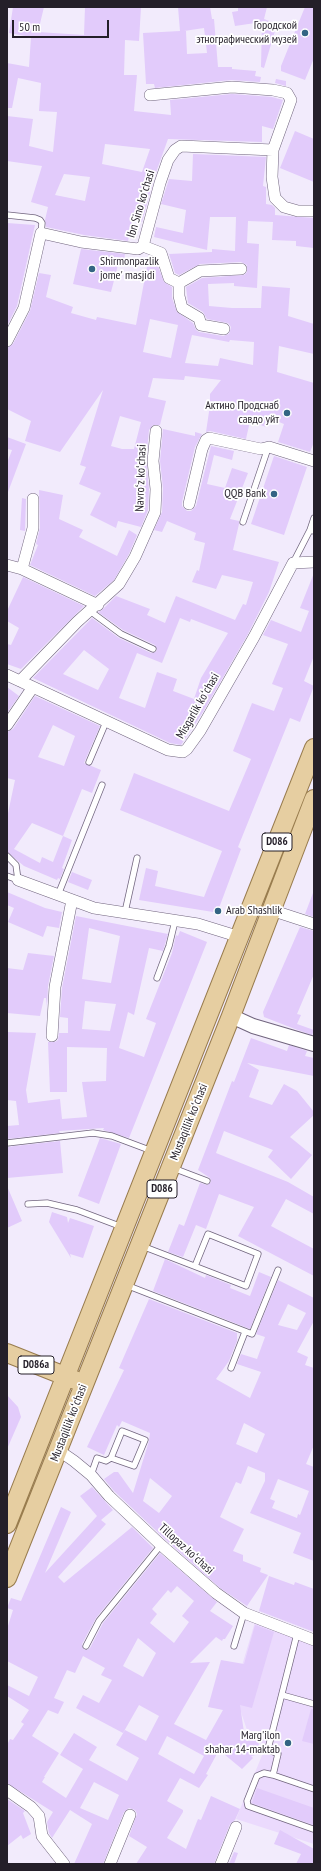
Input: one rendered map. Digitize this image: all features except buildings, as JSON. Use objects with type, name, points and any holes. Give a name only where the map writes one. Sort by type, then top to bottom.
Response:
[{"type":"main road","name":"Mustaqillik koʻchasi","points":[[7,1524],[314,748]]},
{"type":"main road","name":"Mustaqillik koʻchasi","points":[[9,1569],[232,1016],[314,799]]},
{"type":"main road","name":"D086a","points":[[7,1353],[84,1384]]},
{"type":"street","points":[[150,95],[232,87],[273,90],[287,94],[291,100],[274,150],[272,177],[275,198],[284,207],[298,211],[314,212]]},
{"type":"street","name":"Ibn Sino koʻchasi","points":[[42,233],[81,242],[125,249],[138,249],[143,246],[160,183],[168,160],[175,150],[181,146],[274,150]]},
{"type":"street","points":[[7,341],[24,308],[42,233]]},
{"type":"street","points":[[143,246],[161,253],[169,278],[179,283]]},
{"type":"street","points":[[179,283],[200,271],[241,269]]},
{"type":"street","points":[[179,283],[179,296],[182,308],[198,318],[201,325],[224,329]]},
{"type":"street","name":"Navroʻz koʻchasi","points":[[20,681],[119,584],[136,557],[155,512],[156,489],[153,461],[156,431]]},
{"type":"street","points":[[189,504],[206,440],[209,438],[260,449],[268,447],[314,461]]},
{"type":"street","points":[[22,569],[34,528],[33,500]]},
{"type":"street","points":[[293,563],[314,562]]},
{"type":"street","name":"Misgarlik koʻchasi","points":[[7,675],[168,750],[178,752],[187,749],[254,637],[293,563]]},
{"type":"street","points":[[7,565],[22,569],[94,608]]},
{"type":"street","points":[[7,725],[33,687]]},
{"type":"street","points":[[18,880],[94,908],[198,924],[240,937]]},
{"type":"street","points":[[52,1036],[55,987],[72,900]]},
{"type":"street","points":[[271,910],[314,924]]},
{"type":"street","points":[[232,1016],[253,1026],[314,1043]]},
{"type":"street","name":"Tillopaz koʻchasi","points":[[58,1450],[91,1475],[109,1496],[161,1545],[216,1593],[244,1613],[314,1640]]},
{"type":"street","points":[[7,1790],[31,1807],[39,1816],[42,1836],[64,1864]]},
{"type":"street","points":[[110,1864],[130,1815]]},
{"type":"street","points":[[221,1864],[236,1826]]},
{"type":"lane","points":[[7,215],[35,218],[40,220],[42,223],[42,233]]},
{"type":"lane","points":[[243,522],[268,447]]},
{"type":"lane","points":[[293,563],[312,531],[314,518]]},
{"type":"lane","points":[[94,608],[122,634],[153,649]]},
{"type":"lane","points":[[89,762],[106,722]]},
{"type":"lane","points":[[58,896],[102,785]]},
{"type":"lane","points":[[7,856],[16,865],[18,880],[7,876]]},
{"type":"lane","points":[[125,912],[137,858]]},
{"type":"lane","points":[[157,978],[169,946],[175,921]]},
{"type":"lane","points":[[7,1144],[93,1133],[112,1136],[154,1152]]},
{"type":"lane","points":[[171,1167],[207,1181]]},
{"type":"lane","points":[[28,1204],[47,1203],[77,1210],[124,1228]]},
{"type":"lane","points":[[140,1245],[246,1286],[258,1254],[208,1234],[195,1266]]},
{"type":"lane","points":[[124,1284],[250,1334],[253,1332],[278,1270]]},
{"type":"lane","points":[[231,1368],[245,1332]]},
{"type":"lane","points":[[91,1475],[97,1458],[106,1461],[111,1458],[122,1431],[144,1440],[134,1466],[111,1458]]},
{"type":"lane","points":[[86,1646],[99,1621],[161,1545]]},
{"type":"lane","points":[[234,1646],[244,1613]]},
{"type":"lane","points":[[273,1775],[278,1754],[269,1751],[268,1748],[297,1634]]},
{"type":"lane","points":[[282,1695],[314,1704]]},
{"type":"lane","points":[[312,1829],[248,1806],[247,1801],[257,1776],[264,1773],[314,1789]]},
{"type":"shaded area","name":"Marg'ilon shahar 14-maktab","points":[[255,1622],[314,1641],[314,1844],[236,1819],[263,1753],[260,1732],[247,1730],[241,1712],[229,1709]]},
{"type":"place","name":"Городской этнографический музей","points":[[305,33]]},
{"type":"place","name":"Shirmonpazlik jome' masjidi","points":[[92,269]]},
{"type":"place","name":"Актино Продснаб савдо уйт","points":[[287,413]]},
{"type":"place","name":"QQB Bank","points":[[274,494]]},
{"type":"place","name":"Arab Shashlik","points":[[218,911]]},
{"type":"place","name":"Marg'ilon shahar 14-maktab","points":[[288,1743]]}]
